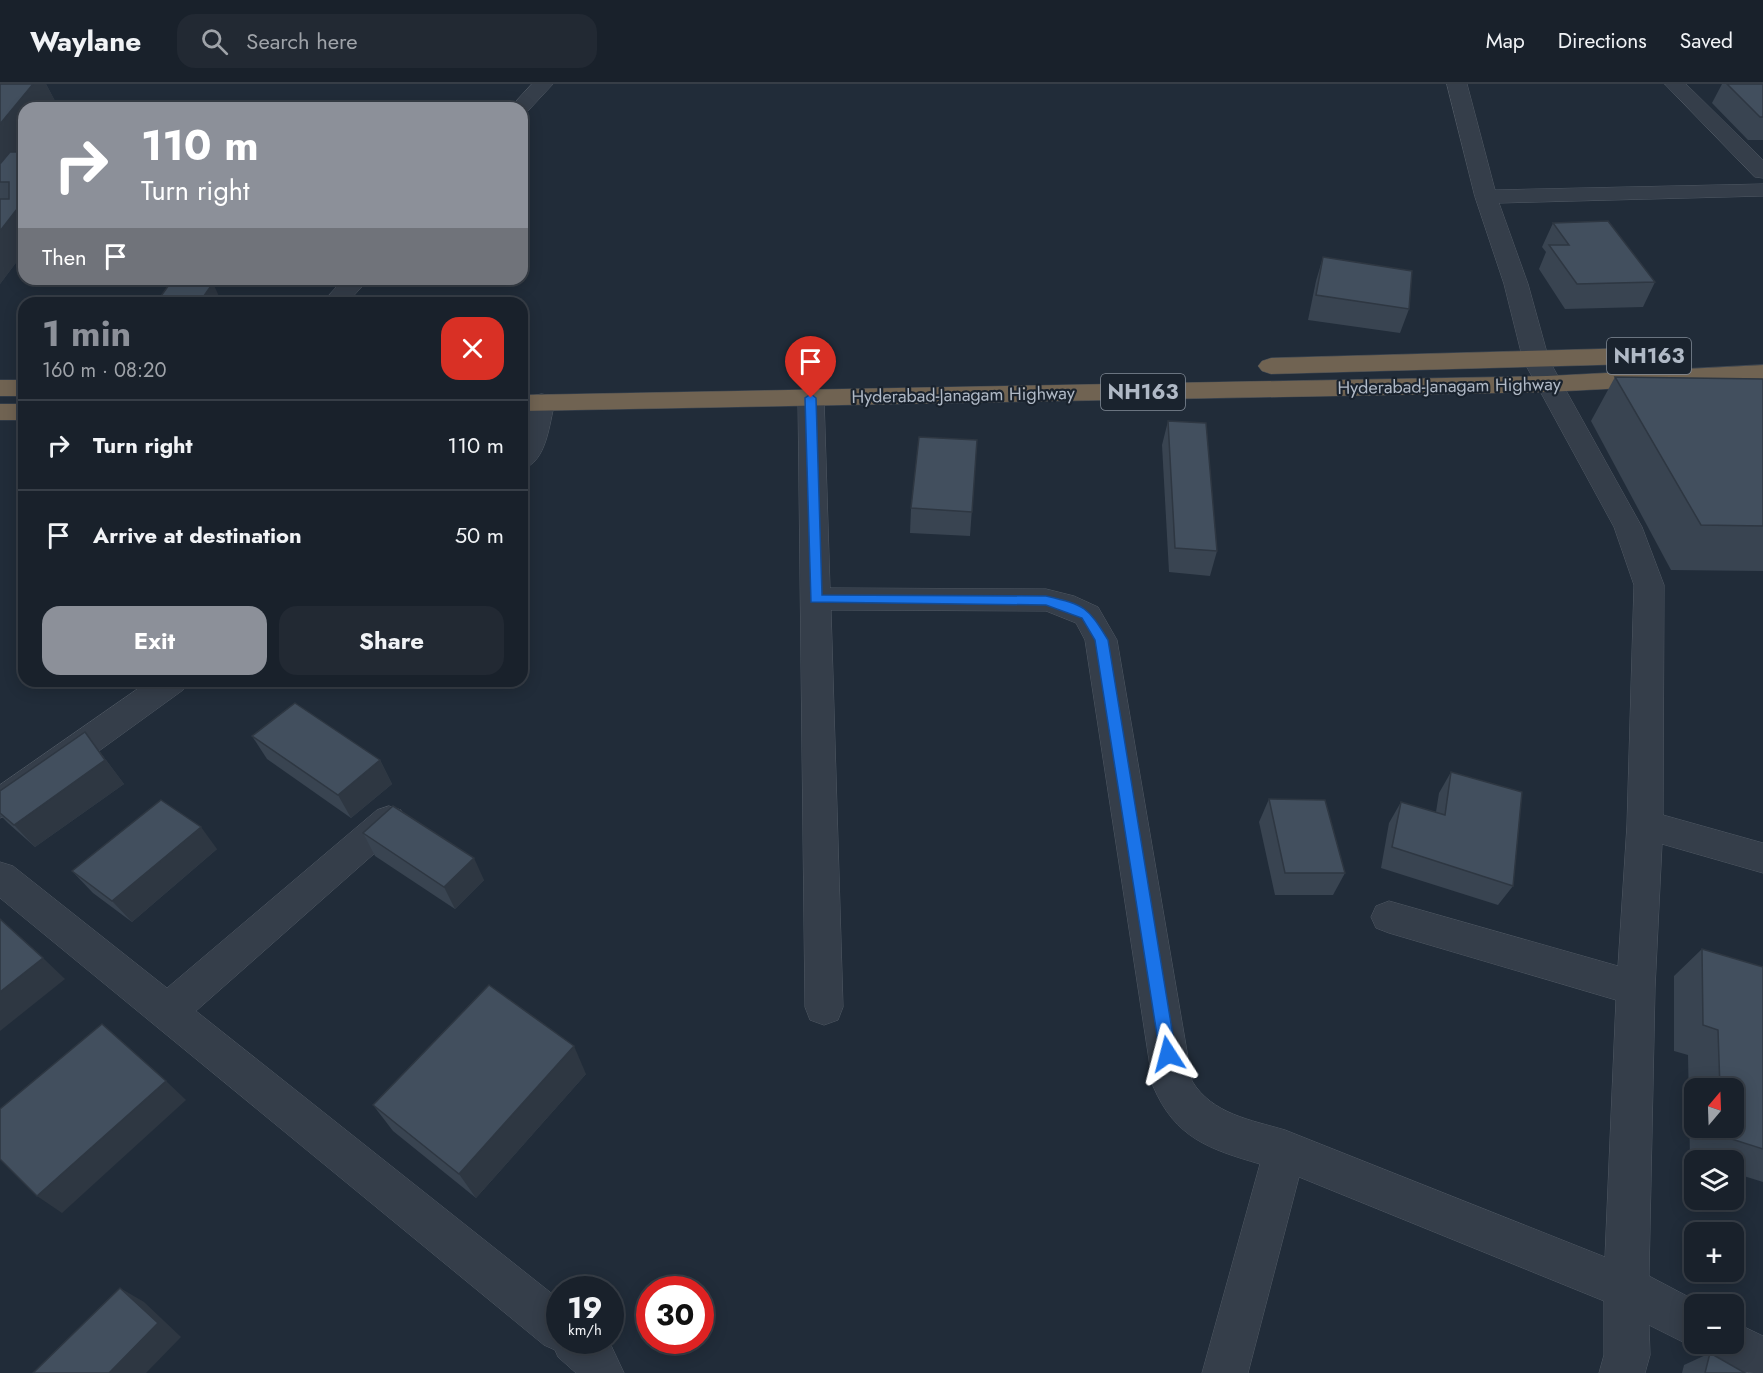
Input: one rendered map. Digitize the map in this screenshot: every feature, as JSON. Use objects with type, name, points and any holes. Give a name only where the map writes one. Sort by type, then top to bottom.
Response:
[{"type":"highway","name":"Hyderabad-Janagam Highway","points":[[1542,372],[1763,352]]},
{"type":"highway","name":"Hyderabad-Janagam Highway","points":[[528,380],[904,385],[1542,372],[1763,373]]},
{"type":"highway","name":"Hyderabad-Janagam Highway","points":[[532,403],[811,398],[904,385]]},
{"type":"highway","points":[[0,388],[18,388]]},
{"type":"highway","points":[[0,412],[18,412]]},
{"type":"street","points":[[526,102],[543,84]]},
{"type":"street","points":[[1457,84],[1486,197],[1516,284],[1542,372],[1628,527],[1649,585],[1645,825],[1636,988],[1626,1288],[1627,1355],[1622,1373]]},
{"type":"street","points":[[1676,84],[1763,172]]},
{"type":"street","points":[[1486,197],[1763,190]]},
{"type":"street","points":[[340,297],[351,285]]},
{"type":"street","points":[[811,398],[824,1007]]},
{"type":"street","points":[[528,453],[532,403]]},
{"type":"street","points":[[815,599],[1046,600],[1063,604],[1087,615],[1101,640],[1173,1086],[1180,1102],[1211,1127],[1285,1151],[1626,1288],[1684,1319]]},
{"type":"street","points":[[0,804],[164,687]]},
{"type":"street","points":[[167,1012],[389,820]]},
{"type":"street","points":[[1645,825],[1763,858]]},
{"type":"street","points":[[0,877],[546,1318]]},
{"type":"street","points":[[1389,917],[1636,988]]},
{"type":"street","points":[[1225,1373],[1285,1151]]},
{"type":"street","points":[[1744,1351],[1763,1361]]},
{"type":"street","points":[[591,1354],[601,1373]]},
{"type":"building","points":[[0,84],[33,84],[18,102],[0,124]]},
{"type":"building","points":[[1727,84],[1763,84],[1763,117],[1760,117]]},
{"type":"building","points":[[10,152],[18,152],[18,208],[0,231],[0,199],[9,199],[9,182],[0,182],[0,164]]},
{"type":"building","points":[[1608,221],[1655,282],[1577,284],[1549,245],[1569,245],[1553,223]]},
{"type":"building","points":[[1323,257],[1412,271],[1409,309],[1316,295]]},
{"type":"building","points":[[169,285],[212,285],[203,297],[160,297]]},
{"type":"building","points":[[1615,377],[1763,379],[1763,526],[1701,525]]},
{"type":"building","points":[[1168,421],[1206,423],[1217,551],[1175,548]]},
{"type":"building","points":[[919,437],[977,440],[972,512],[911,508]]},
{"type":"building","points":[[295,703],[380,760],[338,795],[252,736]]},
{"type":"building","points":[[85,732],[105,760],[14,825],[0,813],[0,791]]},
{"type":"building","points":[[1451,772],[1522,792],[1513,886],[1392,847],[1401,802],[1445,815]]},
{"type":"building","points":[[1269,799],[1325,800],[1345,873],[1285,873]]},
{"type":"building","points":[[161,800],[201,827],[112,901],[72,871]]},
{"type":"building","points":[[393,806],[474,858],[444,887],[363,833]]},
{"type":"building","points":[[0,919],[43,958],[0,992]]},
{"type":"building","points":[[1702,949],[1763,967],[1763,1149],[1728,1138],[1744,1138],[1744,1078],[1720,1078],[1718,1030],[1703,1025]]},
{"type":"building","points":[[489,985],[574,1046],[459,1174],[373,1105]]},
{"type":"building","points":[[102,1024],[166,1081],[37,1196],[0,1159],[0,1109]]},
{"type":"building","points":[[120,1288],[158,1323],[109,1373],[33,1373]]},
{"type":"building","points":[[1710,1354],[1712,1354],[1745,1373],[1705,1373]]},
{"type":"route","points":[[811,398],[815,599],[1046,600],[1063,604],[1087,615],[1101,640],[1168,1054]]}]
